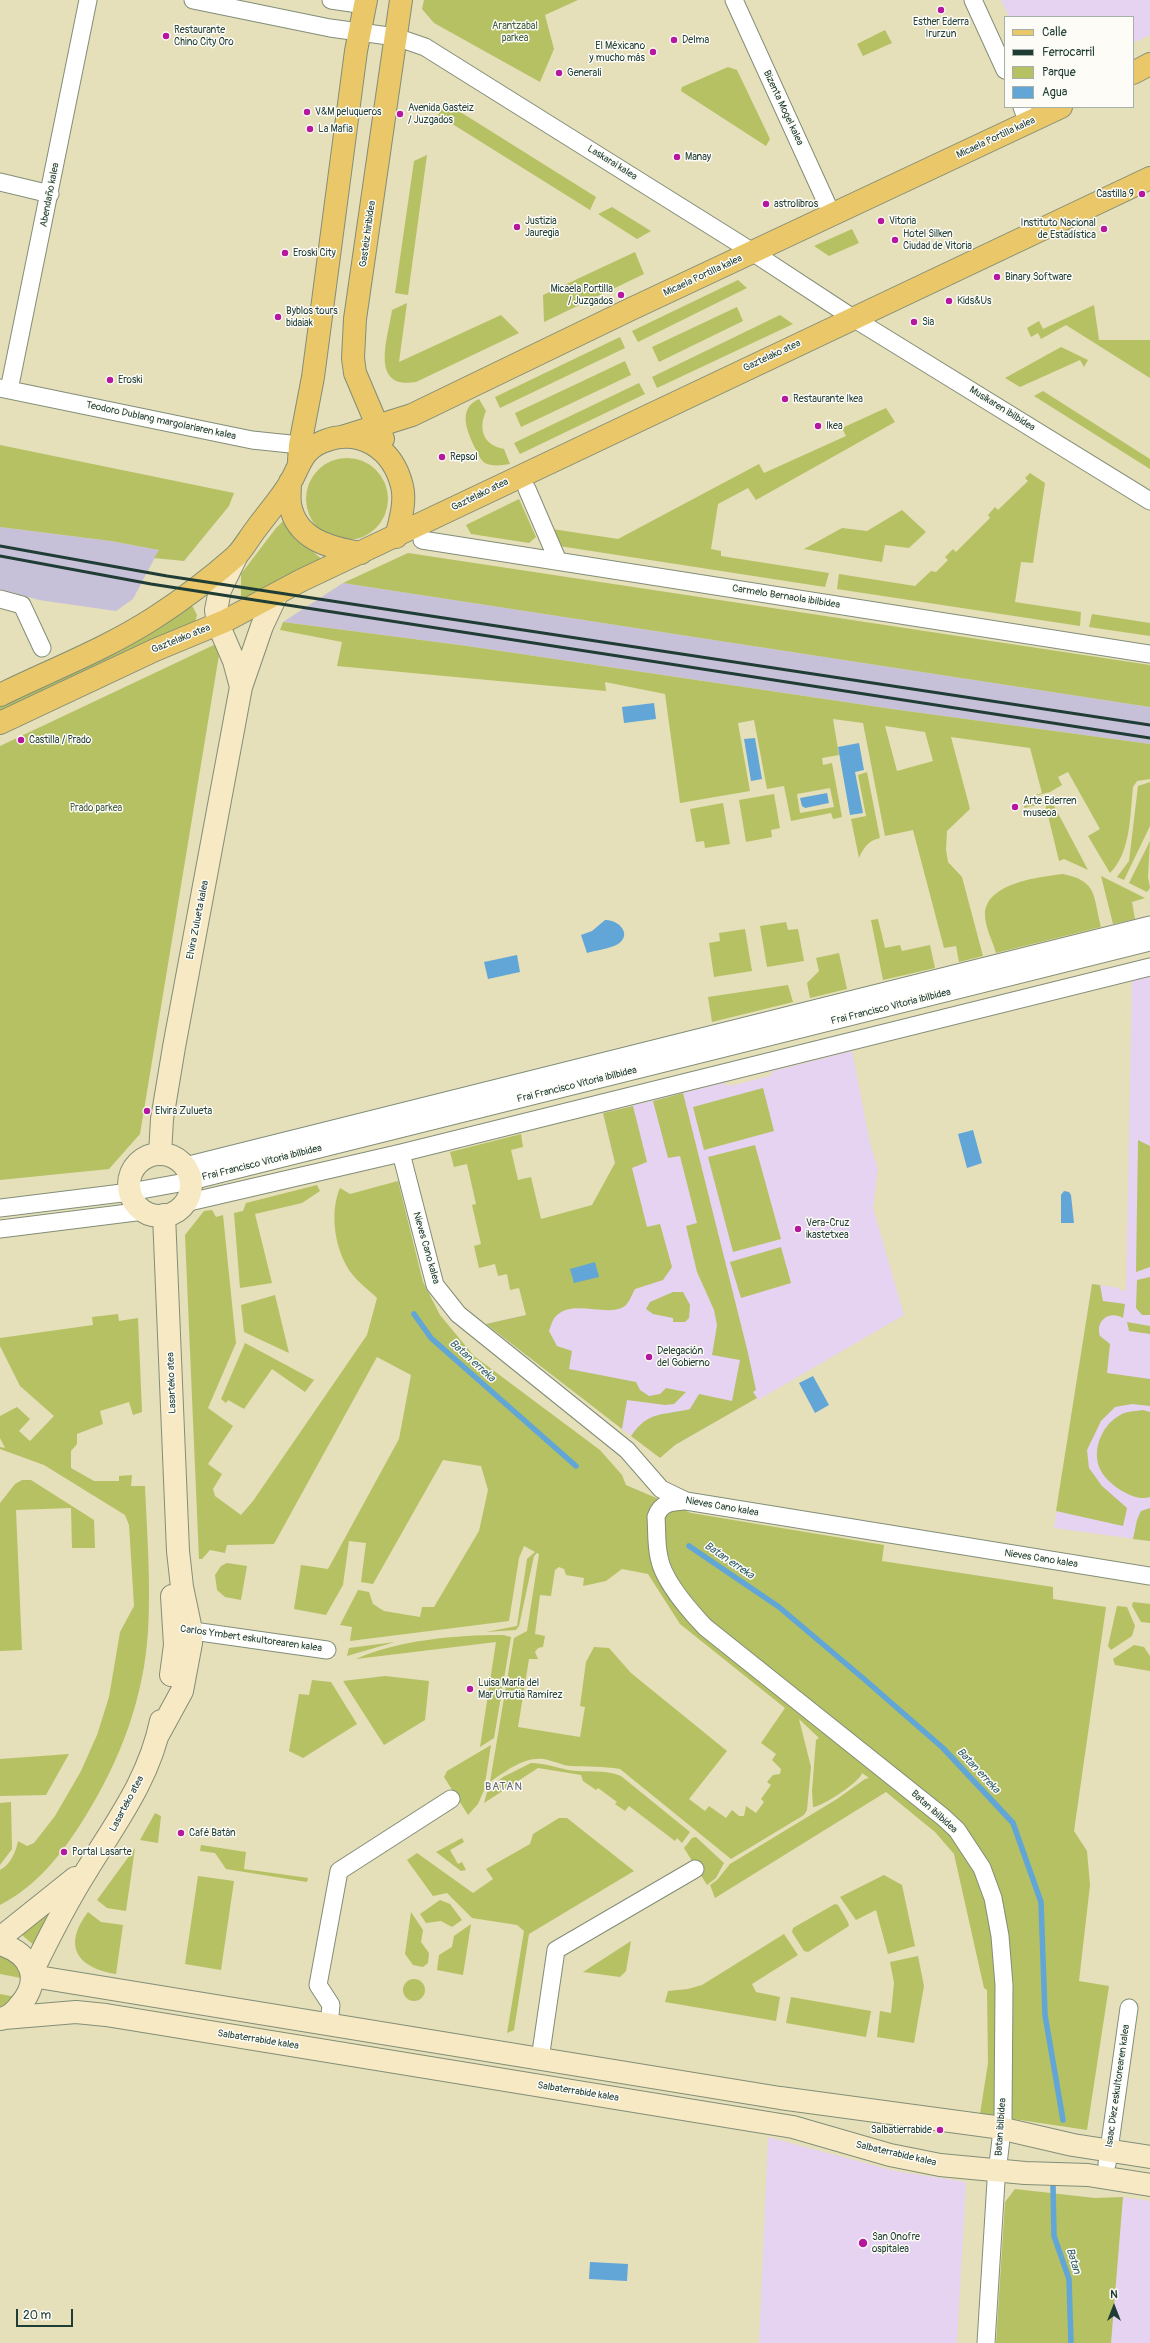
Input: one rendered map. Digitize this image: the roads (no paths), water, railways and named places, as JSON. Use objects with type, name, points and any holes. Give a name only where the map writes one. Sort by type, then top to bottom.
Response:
[{"type":"main road","name":"Gasteiz hiribidea","points":[[393,462],[376,425],[356,373],[353,345],[355,319],[401,0]]},
{"type":"main road","points":[[0,695],[110,642],[154,618],[237,555],[290,482],[300,453],[313,377],[360,33],[366,3]]},
{"type":"main road","points":[[1134,72],[1150,64]]},
{"type":"main road","name":"Micaela Portilla kalea","points":[[332,439],[412,415],[832,215],[1025,115],[1056,108]]},
{"type":"main road","name":"Gaztelako atea","points":[[0,723],[155,650],[218,624],[362,553],[1150,178]]},
{"type":"main road","points":[[300,453],[310,450],[332,439],[363,439],[381,449],[393,462],[402,487],[402,509],[396,537]]},
{"type":"main road","points":[[290,482],[290,504],[299,525],[315,541],[336,549],[362,553]]},
{"type":"street","name":"Abendaño kalea","points":[[4,389],[50,194],[88,0]]},
{"type":"street","name":"Laskarai kalea","points":[[193,0],[360,33],[396,37],[425,47],[442,56],[753,252],[854,318]]},
{"type":"street","points":[[331,0],[366,3]]},
{"type":"street","name":"Bizenta Mogel kalea","points":[[734,0],[832,215]]},
{"type":"street","points":[[973,0],[1004,68]]},
{"type":"street","points":[[0,182],[50,194]]},
{"type":"street","name":"Musikaren ibilbidea","points":[[854,318],[1150,501]]},
{"type":"street","name":"Teodoro Dublang margolariaren kalea","points":[[4,389],[252,440],[300,453]]},
{"type":"street","points":[[527,489],[558,561]]},
{"type":"street","name":"Carmelo Bernaola ibilbidea","points":[[422,540],[1150,654]]},
{"type":"street","name":"Elvira Zulueta kalea","points":[[237,555],[220,590],[216,610],[218,624],[234,662],[241,687]]},
{"type":"street","name":"Elvira Zulueta kalea","points":[[160,1154],[162,1119],[174,1047],[241,687],[262,626],[277,594]]},
{"type":"street","points":[[0,599],[22,605],[42,648]]},
{"type":"street","name":"Frai Francisco Vitoria ibilbidea","points":[[0,1208],[130,1192],[188,1173],[1150,924]]},
{"type":"street","name":"Frai Francisco Vitoria ibilbidea","points":[[188,1173],[1150,942]]},
{"type":"street","points":[[185,1203],[401,1153],[1150,967]]},
{"type":"street","name":"Nieves Cano kalea","points":[[401,1153],[435,1285],[458,1314],[627,1450],[661,1489],[686,1501],[1150,1576]]},
{"type":"street","points":[[0,1229],[176,1212],[185,1203],[190,1193],[188,1173],[174,1157],[160,1154],[151,1155],[137,1164],[129,1182],[133,1200],[154,1213]]},
{"type":"street","name":"Lasarteko atea","points":[[2,2019],[14,2012],[23,2001],[32,1983],[32,1974],[58,1918],[87,1869],[106,1842],[138,1786],[158,1735],[174,1659],[183,1629],[172,1583],[178,1551],[154,1213]]},
{"type":"street","name":"Batan ibilbidea","points":[[686,1501],[666,1503],[658,1511],[656,1517],[659,1558],[663,1570],[686,1607],[705,1627],[957,1830],[982,1868],[993,1898],[1000,1936],[1004,1985],[1002,2128],[986,2343]]},
{"type":"street","name":"Carlos Ymbert eskultorearen kalea","points":[[183,1629],[328,1650]]},
{"type":"street","points":[[329,2025],[331,2005],[318,1985],[339,1871],[451,1799]]},
{"type":"street","name":"Lasarteko atea","points":[[0,1938],[87,1869]]},
{"type":"street","points":[[540,2059],[556,1950],[695,1869]]},
{"type":"street","points":[[0,1944],[21,1955],[32,1974],[329,2025],[780,2098],[1002,2128],[1108,2157],[1150,2157]]},
{"type":"street","name":"Isaac Diez eskultorearen kalea","points":[[1108,2157],[1129,2008]]},
{"type":"street","name":"Salbaterrabide kalea","points":[[2,2019],[76,2012],[106,2015],[793,2127],[911,2160],[998,2171],[1088,2175],[1150,2185]]},
{"type":"water","points":[[654,703],[656,719],[624,723],[622,707]]},
{"type":"water","points":[[755,738],[762,779],[751,781],[744,739]]},
{"type":"water","points":[[859,743],[864,770],[855,772],[863,813],[850,815],[838,747]]},
{"type":"water","points":[[827,793],[829,803],[805,808],[802,806],[800,798]]},
{"type":"water","points":[[605,920],[615,922],[622,928],[624,936],[622,940],[618,944],[611,947],[587,953],[581,935],[592,931]]},
{"type":"water","points":[[517,955],[520,972],[488,979],[484,962]]},
{"type":"water","points":[[973,1130],[982,1163],[967,1168],[958,1134]]},
{"type":"water","points":[[1064,1191],[1069,1192],[1071,1195],[1074,1223],[1061,1223],[1061,1195]]},
{"type":"water","points":[[595,1262],[599,1277],[574,1283],[570,1269]]},
{"type":"water","points":[[813,1376],[829,1405],[815,1413],[799,1383]]},
{"type":"water","points":[[590,2262],[628,2264],[627,2281],[589,2279]]},
{"type":"waterway","name":"Batan erreka","points":[[414,1314],[431,1338],[576,1466]]},
{"type":"waterway","name":"Batan erreka","points":[[689,1546],[779,1607],[864,1679],[943,1748],[1013,1823],[1041,1902],[1045,2015],[1063,2120]]},
{"type":"waterway","name":"Batan","points":[[1053,2186],[1054,2236],[1069,2279],[1071,2343]]},
{"type":"railway","points":[[0,546],[167,576],[1150,725]]},
{"type":"railway","points":[[0,556],[151,584],[1150,738]]},
{"type":"place","name":"Esther Ederra Irurzun","points":[[941,10]]},
{"type":"place","name":"Restaurante Chino City Oro","points":[[166,36]]},
{"type":"place","name":"Delma","points":[[674,40]]},
{"type":"place","name":"El Méxicano y mucho más","points":[[653,52]]},
{"type":"place","name":"Generali","points":[[559,73]]},
{"type":"place","name":"V&M peluqueros","points":[[307,112]]},
{"type":"place","name":"Avenida Gasteiz / Juzgados","points":[[400,114]]},
{"type":"place","name":"La Mafia","points":[[310,129]]},
{"type":"place","name":"Manay","points":[[677,157]]},
{"type":"place","name":"Castilla 9","points":[[1142,194]]},
{"type":"place","name":"astrolibros","points":[[766,204]]},
{"type":"place","name":"Vitoria","points":[[881,221]]},
{"type":"place","name":"Justizia Jauregia","points":[[517,227]]},
{"type":"place","name":"Instituto Nacional de Estadística","points":[[1104,229]]},
{"type":"place","name":"Hotel Silken Ciudad de Vitoria","points":[[895,240]]},
{"type":"place","name":"Eroski City","points":[[285,253]]},
{"type":"place","name":"Binary Software","points":[[997,277]]},
{"type":"place","name":"Micaela Portilla / Juzgados","points":[[621,295]]},
{"type":"place","name":"Kids&Us","points":[[949,301]]},
{"type":"place","name":"Byblos tours bidaiak","points":[[278,317]]},
{"type":"place","name":"Sia","points":[[914,322]]},
{"type":"place","name":"Eroski","points":[[110,380]]},
{"type":"place","name":"Restaurante Ikea","points":[[785,399]]},
{"type":"place","name":"Ikea","points":[[818,426]]},
{"type":"place","name":"Repsol","points":[[442,457]]},
{"type":"place","name":"Castilla / Prado","points":[[21,740]]},
{"type":"place","name":"Arte Ederren museoa","points":[[1015,807]]},
{"type":"place","name":"Elvira Zulueta","points":[[147,1111]]},
{"type":"place","name":"Vera-Cruz ikastetxea","points":[[798,1229]]},
{"type":"place","name":"Delegación del Gobierno","points":[[649,1357]]},
{"type":"place","name":"Luisa María del Mar Urrutia Ramírez","points":[[470,1689]]},
{"type":"place","name":"Café Batán","points":[[181,1833]]},
{"type":"place","name":"Portal Lasarte","points":[[64,1852]]},
{"type":"place","name":"Salbatierrabide","points":[[940,2130]]},
{"type":"place","name":"San Onofre ospitalea","points":[[863,2243]]},
{"type":"district","name":"BATAN","points":[[504,1787]]},
{"type":"park label","name":"Arantzabal parkea","points":[[515,32]]},
{"type":"park label","name":"Prado parkea","points":[[96,808]]}]
